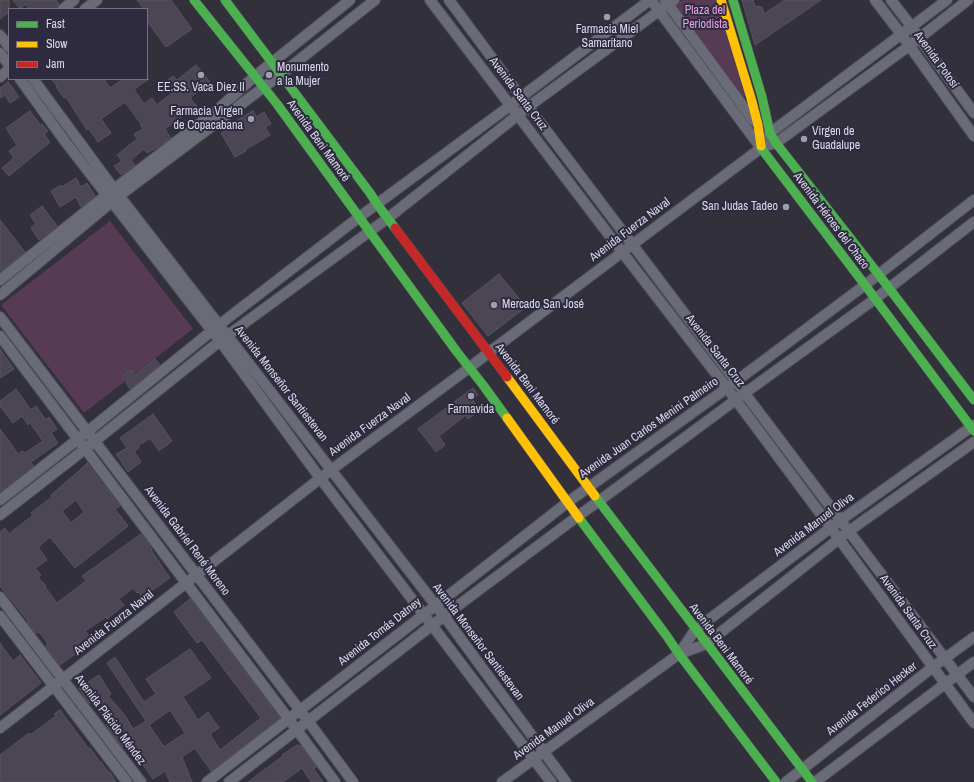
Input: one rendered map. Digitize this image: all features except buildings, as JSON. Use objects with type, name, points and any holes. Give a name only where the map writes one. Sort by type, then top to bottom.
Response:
[{"type":"street","points":[[64,8],[74,0]]},
{"type":"street","points":[[86,8],[96,0]]},
{"type":"street","name":"Avenida Beni Mamoré","points":[[194,0],[277,104],[358,218],[370,232],[587,530],[776,782]]},
{"type":"street","name":"Avenida Beni Mamoré","points":[[225,0],[695,630],[812,782]]},
{"type":"street","points":[[0,295],[113,195],[215,112],[254,77],[350,0]]},
{"type":"street","points":[[0,280],[113,195],[263,88],[374,0]]},
{"type":"street","name":"Avenida Santa Cruz","points":[[430,0],[727,388],[974,722]]},
{"type":"street","name":"Avenida Santa Cruz","points":[[449,0],[528,107],[974,697]]},
{"type":"street","points":[[0,500],[87,432],[215,328],[376,204],[651,0],[761,148]]},
{"type":"street","name":"Avenida Héroes del Chaco","points":[[721,0],[751,98],[758,125],[761,148],[973,428]]},
{"type":"street","name":"Avenida Héroes del Chaco","points":[[733,0],[762,97],[770,133],[776,143],[974,400]]},
{"type":"street","name":"Avenida Potosí","points":[[875,0],[902,34],[909,46],[974,136]]},
{"type":"street","name":"Avenida Potosí","points":[[891,0],[974,113]]},
{"type":"street","name":"Avenida Fuerza Naval","points":[[761,148],[770,133],[947,0]]},
{"type":"street","name":"Avenida Fuerza Naval","points":[[0,728],[320,478],[761,148],[776,143],[909,46],[968,0]]},
{"type":"street","points":[[0,515],[223,338],[370,232],[519,116],[528,107],[659,11],[669,1],[758,125],[770,133]]},
{"type":"street","points":[[0,35],[8,46]]},
{"type":"street","points":[[0,77],[8,70]]},
{"type":"street","name":"Avenida Monseñor Santiestevan","points":[[21,80],[113,195],[215,328],[331,470],[444,616],[566,782]]},
{"type":"street","name":"Avenida Monseñor Santiestevan","points":[[34,80],[113,195]]},
{"type":"street","name":"Avenida Juan Carlos Menini Palmeiro","points":[[568,502],[588,486],[736,382],[879,275],[974,200]]},
{"type":"street","points":[[229,782],[431,625],[875,299],[974,222]]},
{"type":"street","name":"Avenida Gabriel René Moreno","points":[[0,317],[300,710],[353,782]]},
{"type":"street","points":[[0,336],[334,782]]},
{"type":"street","name":"Avenida Monseñor Santiestevan","points":[[223,338],[320,478],[551,782]]},
{"type":"street","name":"Avenida Manuel Oliva","points":[[679,654],[695,630],[841,520],[973,428]]},
{"type":"street","name":"Avenida Manuel Oliva","points":[[502,782],[679,654],[706,644],[849,531],[974,442]]},
{"type":"street","name":"Avenida Tomás Datney","points":[[207,782],[568,502]]},
{"type":"street","name":"Avenida Plácido Méndez","points":[[0,597],[141,782]]},
{"type":"street","name":"Avenida Plácido Méndez","points":[[0,616],[127,782]]},
{"type":"street","name":"Avenida Federico Hecker","points":[[786,782],[933,667],[974,637]]},
{"type":"street","points":[[815,782],[974,662]]},
{"type":"green space","name":"Plaza del Periodista","points":[[682,0],[716,0],[745,96],[742,96],[675,5]]},
{"type":"green space","points":[[110,221],[193,329],[84,413],[1,305]]},
{"type":"traffic: fast","points":[[194,0],[277,104],[457,352],[507,418]]},
{"type":"traffic: fast","points":[[225,0],[395,228]]},
{"type":"traffic: fast","points":[[733,0],[762,97],[770,133],[776,143],[974,400]]},
{"type":"traffic: fast","points":[[761,146],[974,431]]},
{"type":"traffic: fast","points":[[595,496],[812,782]]},
{"type":"traffic: fast","points":[[579,518],[776,782]]},
{"type":"traffic: slow","points":[[721,0],[751,98],[758,125],[761,146]]},
{"type":"traffic: slow","points":[[507,377],[595,496]]},
{"type":"traffic: slow","points":[[507,418],[579,518]]},
{"type":"traffic: jam","points":[[395,228],[507,377]]},
{"type":"place","name":"Farmacia Miel Samaritano","points":[[607,17]]},
{"type":"place","name":"EE.SS. Vaca Diez II","points":[[201,75]]},
{"type":"place","name":"Monumento a la Mujer","points":[[269,75]]},
{"type":"place","name":"Farmacia Virgen de Copacabana","points":[[251,119]]},
{"type":"place","name":"Virgen de Guadalupe","points":[[804,139]]},
{"type":"place","name":"San Judas Tadeo","points":[[786,207]]},
{"type":"place","name":"Mercado San José","points":[[494,305]]},
{"type":"place","name":"Farmavida","points":[[471,396]]}]
